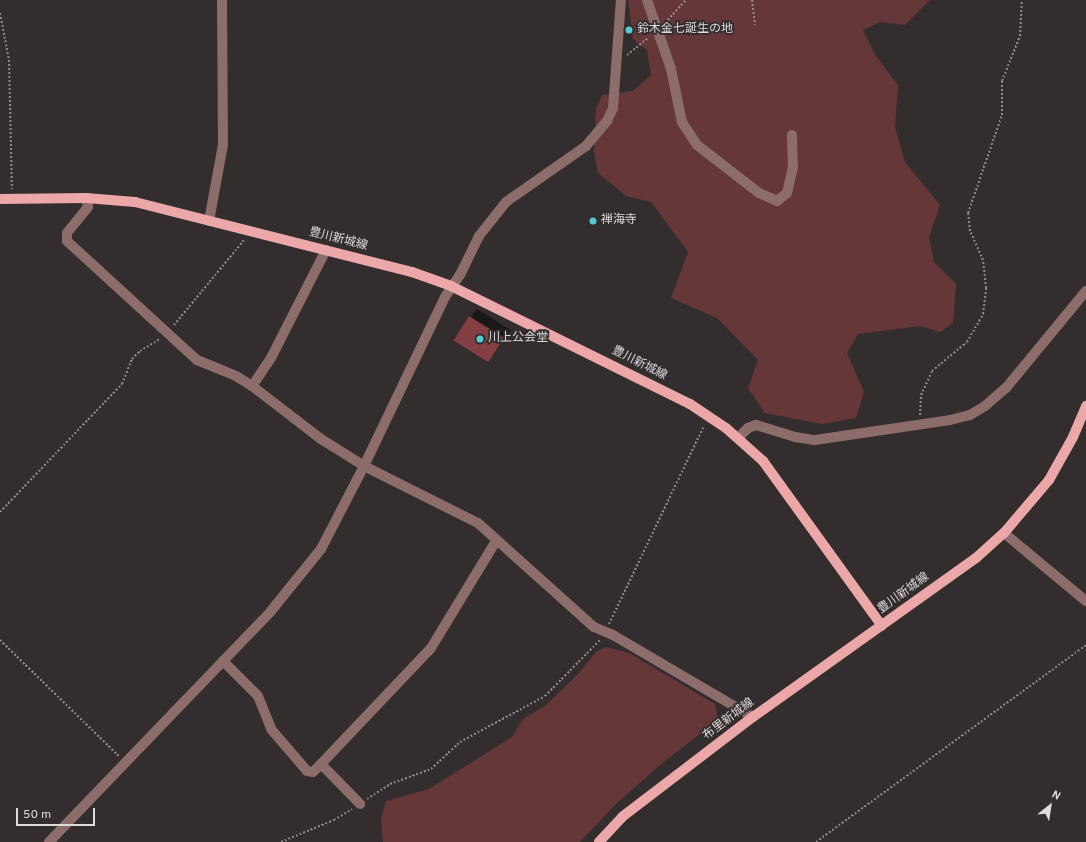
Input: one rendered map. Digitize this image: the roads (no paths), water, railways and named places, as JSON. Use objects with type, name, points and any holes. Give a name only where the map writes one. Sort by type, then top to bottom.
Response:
[{"type":"main road","name":"豊川新城線","points":[[0,199],[86,198],[135,202],[412,272],[450,286],[634,376],[710,416],[738,438],[763,461],[790,496],[882,626],[976,558],[1004,533],[1049,480],[1073,437],[1086,406]]},
{"type":"main road","name":"布里新城線","points":[[599,842],[622,817],[753,718],[882,626]]},
{"type":"street","points":[[209,221],[223,145],[222,0]]},
{"type":"street","points":[[49,842],[271,611],[316,555],[364,466],[450,286],[460,275],[479,236],[506,202],[586,146],[606,121],[613,108],[621,0]]},
{"type":"street","points":[[647,0],[671,69],[682,122],[697,145],[759,193],[777,201],[787,193],[793,168],[792,135]]},
{"type":"street","points":[[86,198],[88,207],[67,233],[67,241],[197,360],[236,376],[252,386],[321,439],[364,466],[478,524],[594,627],[753,718]]},
{"type":"street","points":[[252,386],[271,358],[326,250]]},
{"type":"street","points":[[738,438],[748,428],[756,425],[795,438],[815,440],[950,420],[970,415],[986,406],[1006,388],[1086,291]]},
{"type":"street","points":[[1004,533],[1086,601]]},
{"type":"street","points":[[223,661],[254,690],[271,729],[307,772],[312,772],[431,648],[496,541]]},
{"type":"street","points":[[320,764],[360,804]]},
{"type":"place","name":"鈴木金七誕生の地","points":[[629,30]]},
{"type":"place","name":"禅海寺","points":[[593,221]]},
{"type":"place","name":"川上公会堂","points":[[480,339]]}]
